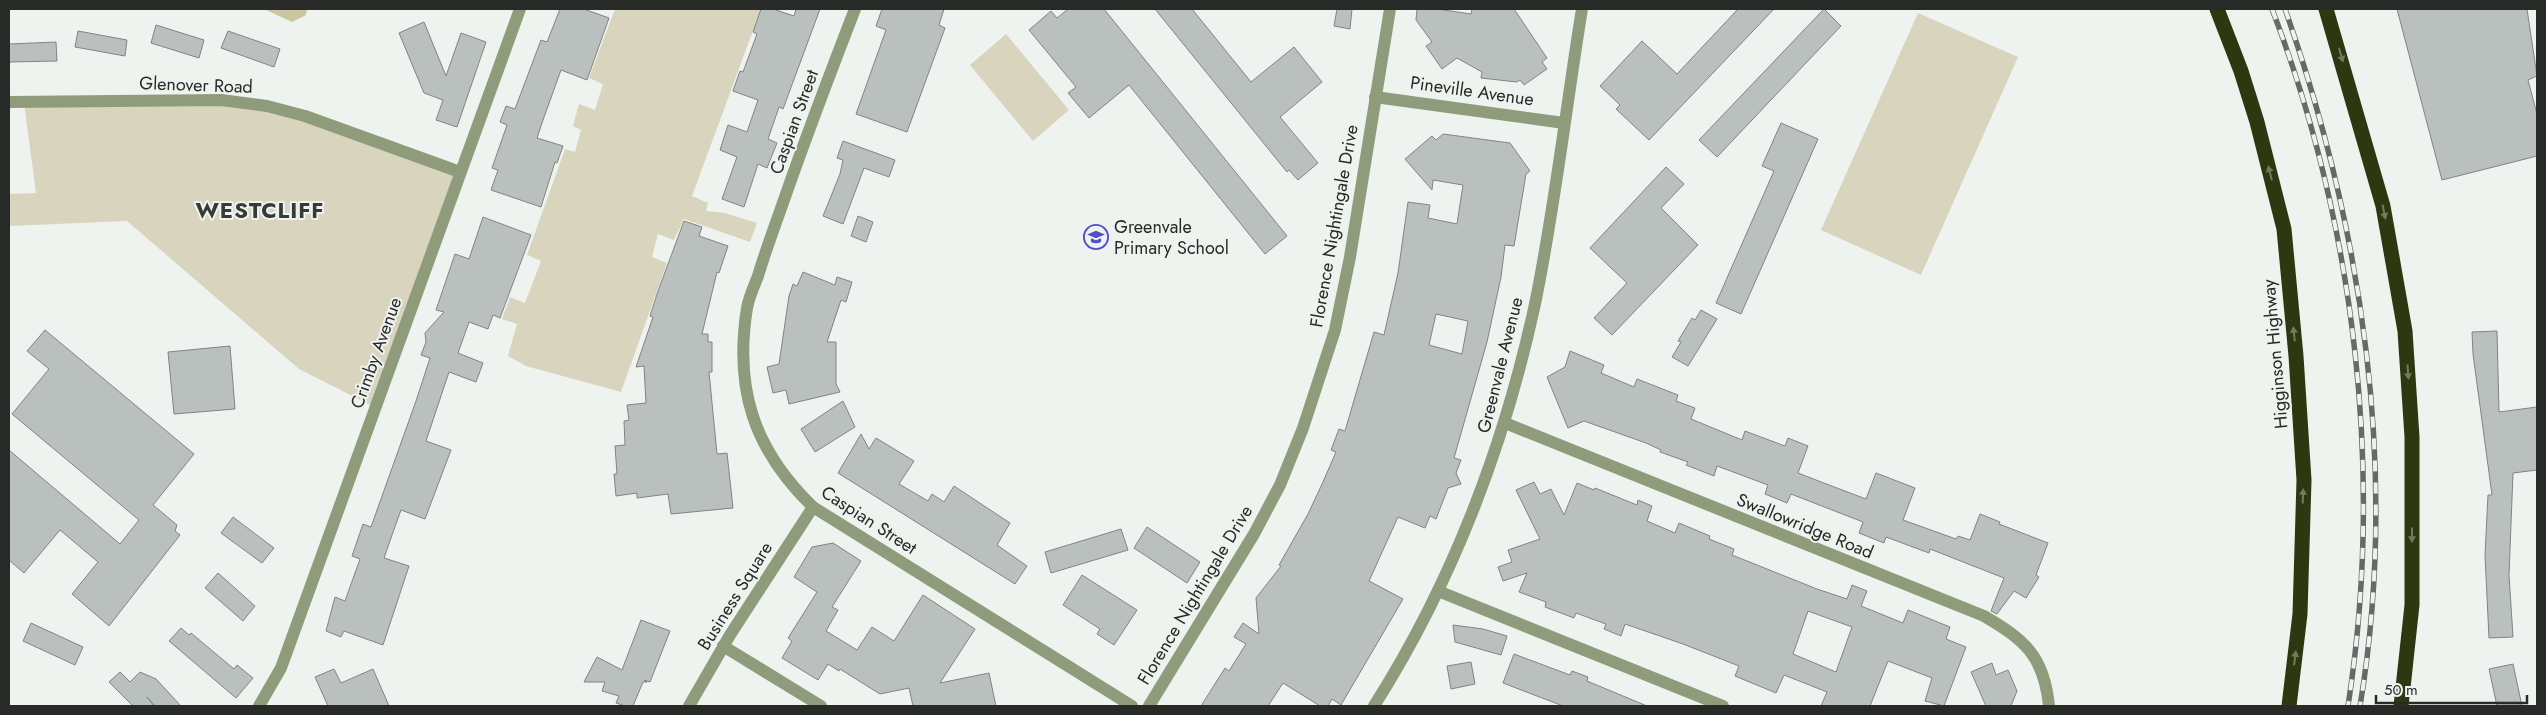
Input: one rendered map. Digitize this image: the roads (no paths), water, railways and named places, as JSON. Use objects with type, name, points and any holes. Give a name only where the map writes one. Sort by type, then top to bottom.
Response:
[{"type":"highway","name":"Higginson Highway","points":[[2217,9],[2241,71],[2257,122],[2284,229],[2296,356],[2304,480],[2300,614],[2289,706]]},
{"type":"highway","points":[[2326,9],[2383,206],[2405,331],[2412,437],[2412,606],[2401,706]]},
{"type":"street","name":"Crimby Avenue","points":[[259,706],[280,668],[520,9]]},
{"type":"street","name":"Caspian Street","points":[[855,9],[804,142],[747,307],[743,370],[748,401],[757,430],[770,457],[792,486],[813,507],[1132,706]]},
{"type":"street","name":"Florence Nightingale Drive","points":[[1149,706],[1254,534],[1280,484],[1303,428],[1335,330],[1350,257],[1390,9]]},
{"type":"street","name":"Greenvale Avenue","points":[[1374,706],[1438,591],[1482,491],[1505,423],[1535,302],[1582,9]]},
{"type":"street","name":"Pineville Avenue","points":[[1375,97],[1564,123]]},
{"type":"street","name":"Glenover Road","points":[[9,102],[221,100],[267,106],[305,116],[460,172]]},
{"type":"street","name":"Swallowridge Road","points":[[1505,423],[1984,616],[2013,633],[2029,650],[2041,667],[2047,686],[2049,706]]},
{"type":"street","name":"Business Square","points":[[689,706],[723,646],[813,507]]},
{"type":"street","points":[[1438,591],[1724,706]]},
{"type":"street","points":[[723,646],[821,706]]},
{"type":"railway","points":[[2272,9],[2301,92],[2324,178],[2342,265],[2355,353],[2362,441],[2363,530],[2359,618],[2348,706]]},
{"type":"railway","points":[[2285,9],[2312,93],[2335,179],[2353,265],[2366,353],[2374,441],[2376,530],[2371,618],[2360,706]]},
{"type":"place","name":"Greenvale Primary School","points":[[1096,237]]},
{"type":"district","name":"WESTCLIFF","points":[[260,210]]}]
